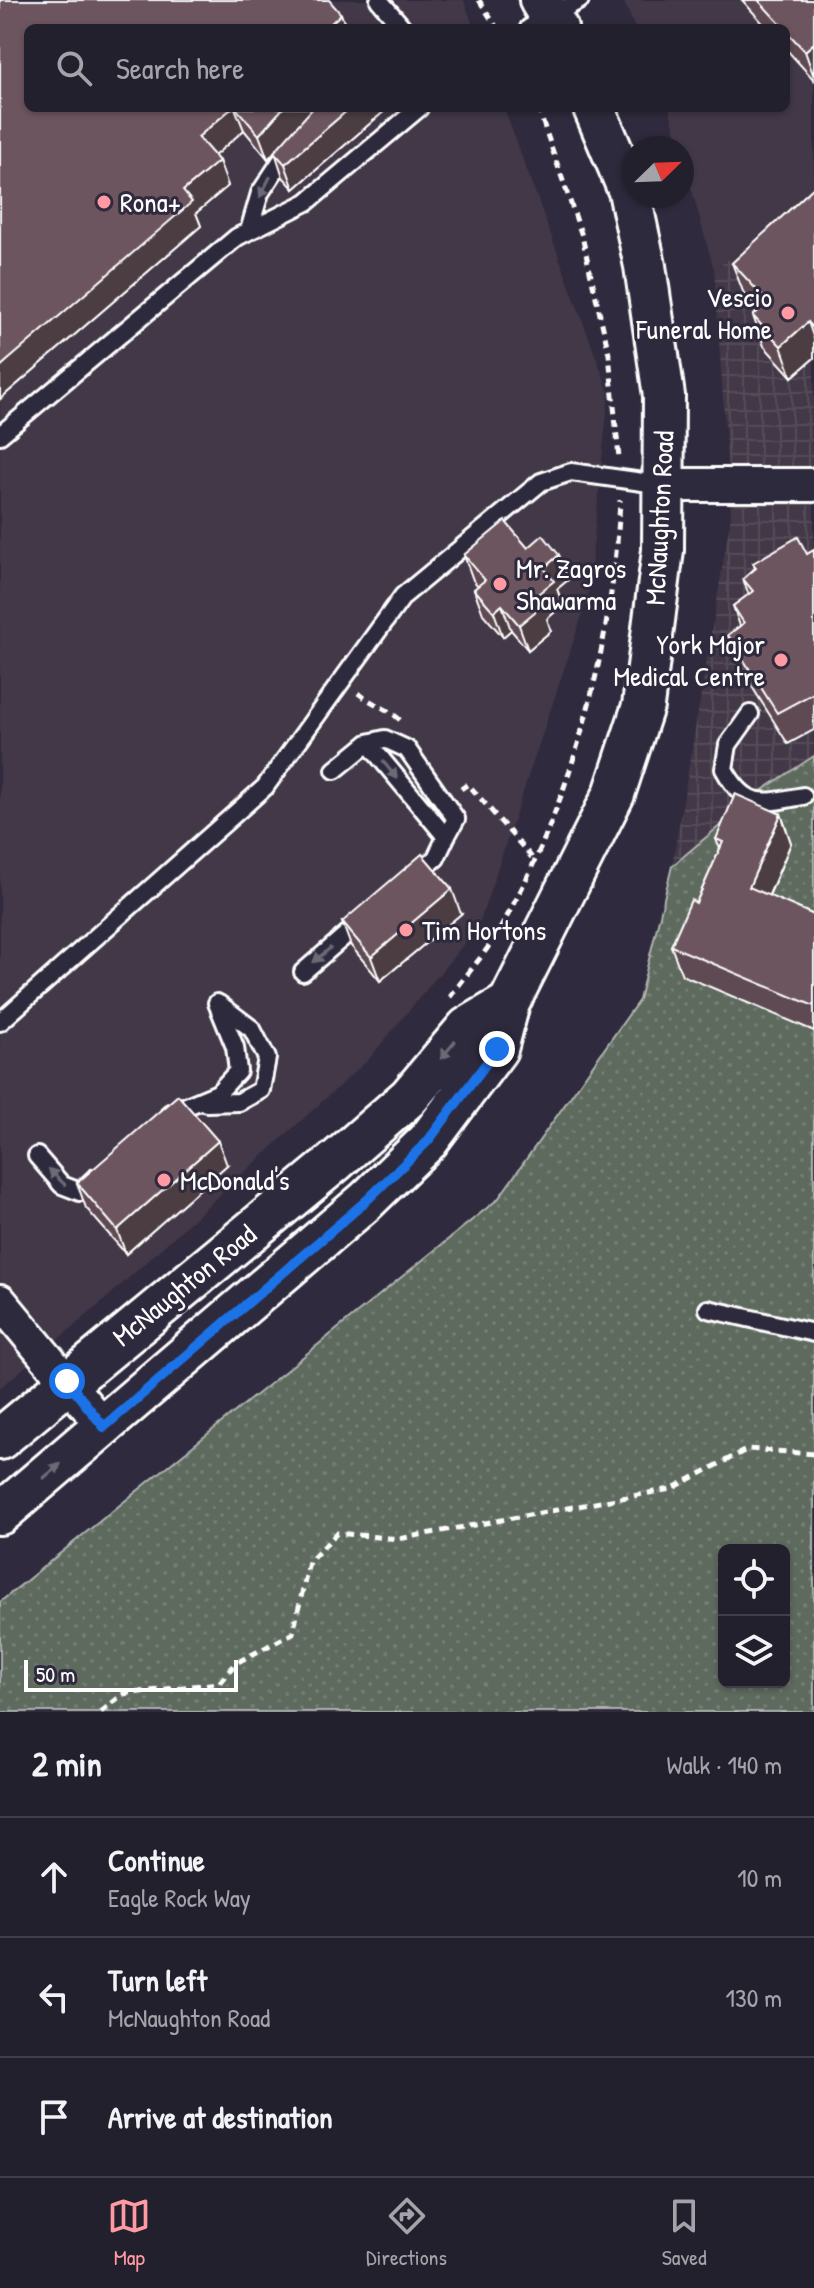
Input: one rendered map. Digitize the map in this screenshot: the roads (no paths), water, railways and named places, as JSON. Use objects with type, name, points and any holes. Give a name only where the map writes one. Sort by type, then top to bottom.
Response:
[{"type":"street","name":"McNaughton Road","points":[[0,1514],[366,1201],[428,1141],[497,1049],[509,1003],[614,794],[643,706],[663,550],[664,396],[645,266],[629,191],[596,112]]},
{"type":"street","points":[[664,485],[814,485]]},
{"type":"street","name":"McNaughton Road","points":[[0,1439],[409,1097],[467,1028],[509,1003]]},
{"type":"street","points":[[0,1301],[104,1427]]},
{"type":"lane","points":[[379,0],[400,24]]},
{"type":"lane","points":[[0,435],[237,237],[307,202],[414,112]]},
{"type":"lane","points":[[249,231],[260,193],[284,153],[302,135]]},
{"type":"lane","points":[[0,1022],[265,787],[403,596],[541,482],[571,472],[664,485]]},
{"type":"lane","points":[[750,714],[728,745],[724,769],[736,792],[761,804],[803,796]]},
{"type":"lane","points":[[335,770],[368,743],[385,739],[407,749],[456,819],[436,858],[400,889]]},
{"type":"lane","points":[[368,743],[446,837]]},
{"type":"lane","points":[[303,972],[375,910]]},
{"type":"lane","points":[[160,1121],[172,1111],[218,1093],[238,1071],[235,1047],[217,1003],[252,1029],[267,1058],[261,1090],[239,1102],[198,1103]]},
{"type":"lane","points":[[37,1156],[62,1185],[80,1192],[114,1162]]},
{"type":"lane","points":[[708,1309],[814,1333]]},
{"type":"place","name":"Rona+","points":[[104,202]]},
{"type":"place","name":"Vescio Funeral Home","points":[[788,313]]},
{"type":"place","name":"Mr. Zagros Shawarma","points":[[500,584]]},
{"type":"place","name":"York Major Medical Centre","points":[[781,660]]},
{"type":"place","name":"Tim Hortons","points":[[406,930]]},
{"type":"place","name":"McDonald's","points":[[164,1180]]}]
